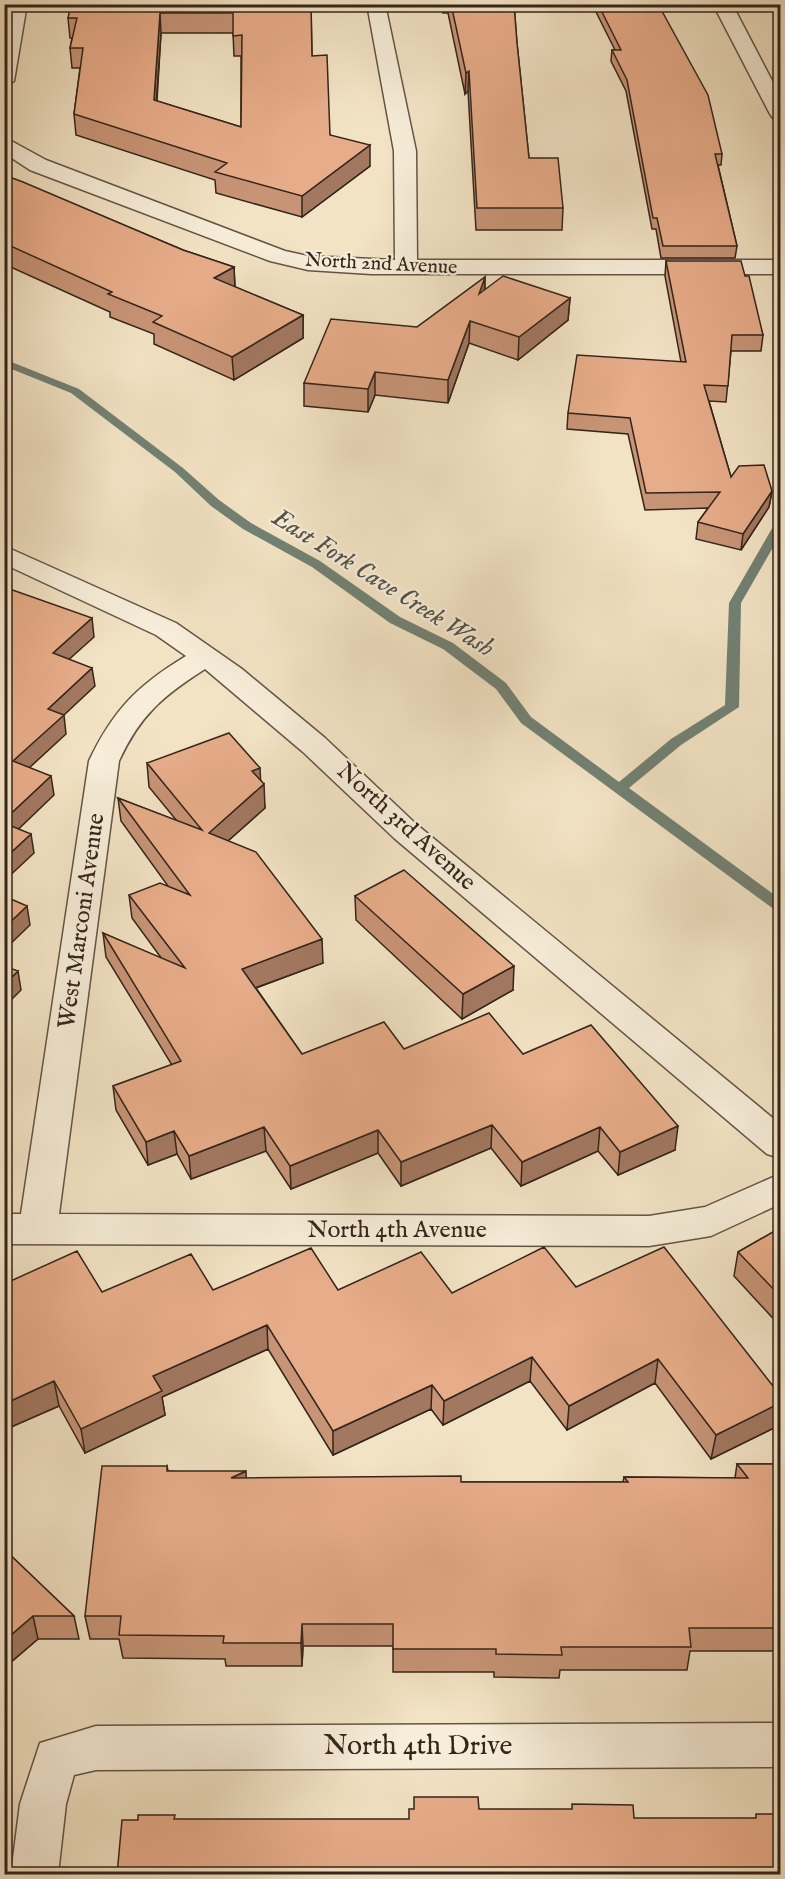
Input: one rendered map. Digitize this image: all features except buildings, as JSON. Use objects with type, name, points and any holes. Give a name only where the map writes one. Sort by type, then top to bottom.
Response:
[{"type":"street","points":[[4,81],[18,4]]},
{"type":"street","points":[[376,4],[405,151],[406,267]]},
{"type":"street","points":[[722,4],[780,114]]},
{"type":"street","name":"North 2nd Avenue","points":[[4,143],[38,165],[278,256],[308,263],[371,267],[780,267]]},
{"type":"street","points":[[368,292],[371,267]]},
{"type":"street","name":"North 3rd Avenue","points":[[4,554],[166,629],[206,656],[314,745],[405,831],[780,1144]]},
{"type":"street","name":"West Marconi Avenue","points":[[21,1229],[104,761],[118,728],[140,701],[206,656]]},
{"type":"street","name":"North 4th Avenue","points":[[21,1229],[649,1231],[711,1221],[780,1188]]},
{"type":"street","name":"North 4th Drive","points":[[35,1875],[44,1804],[56,1758],[96,1748],[780,1745]]},
{"type":"waterway","name":"East Fork Cave Creek Wash","points":[[4,362],[75,391],[179,470],[215,503],[247,526],[316,564],[395,620],[448,646],[501,686],[526,720],[620,789]]},
{"type":"waterway","points":[[620,789],[676,742],[732,707],[735,603],[780,525]]},
{"type":"waterway","name":"East Fork Cave Creek Wash","points":[[620,789],[780,906]]}]
